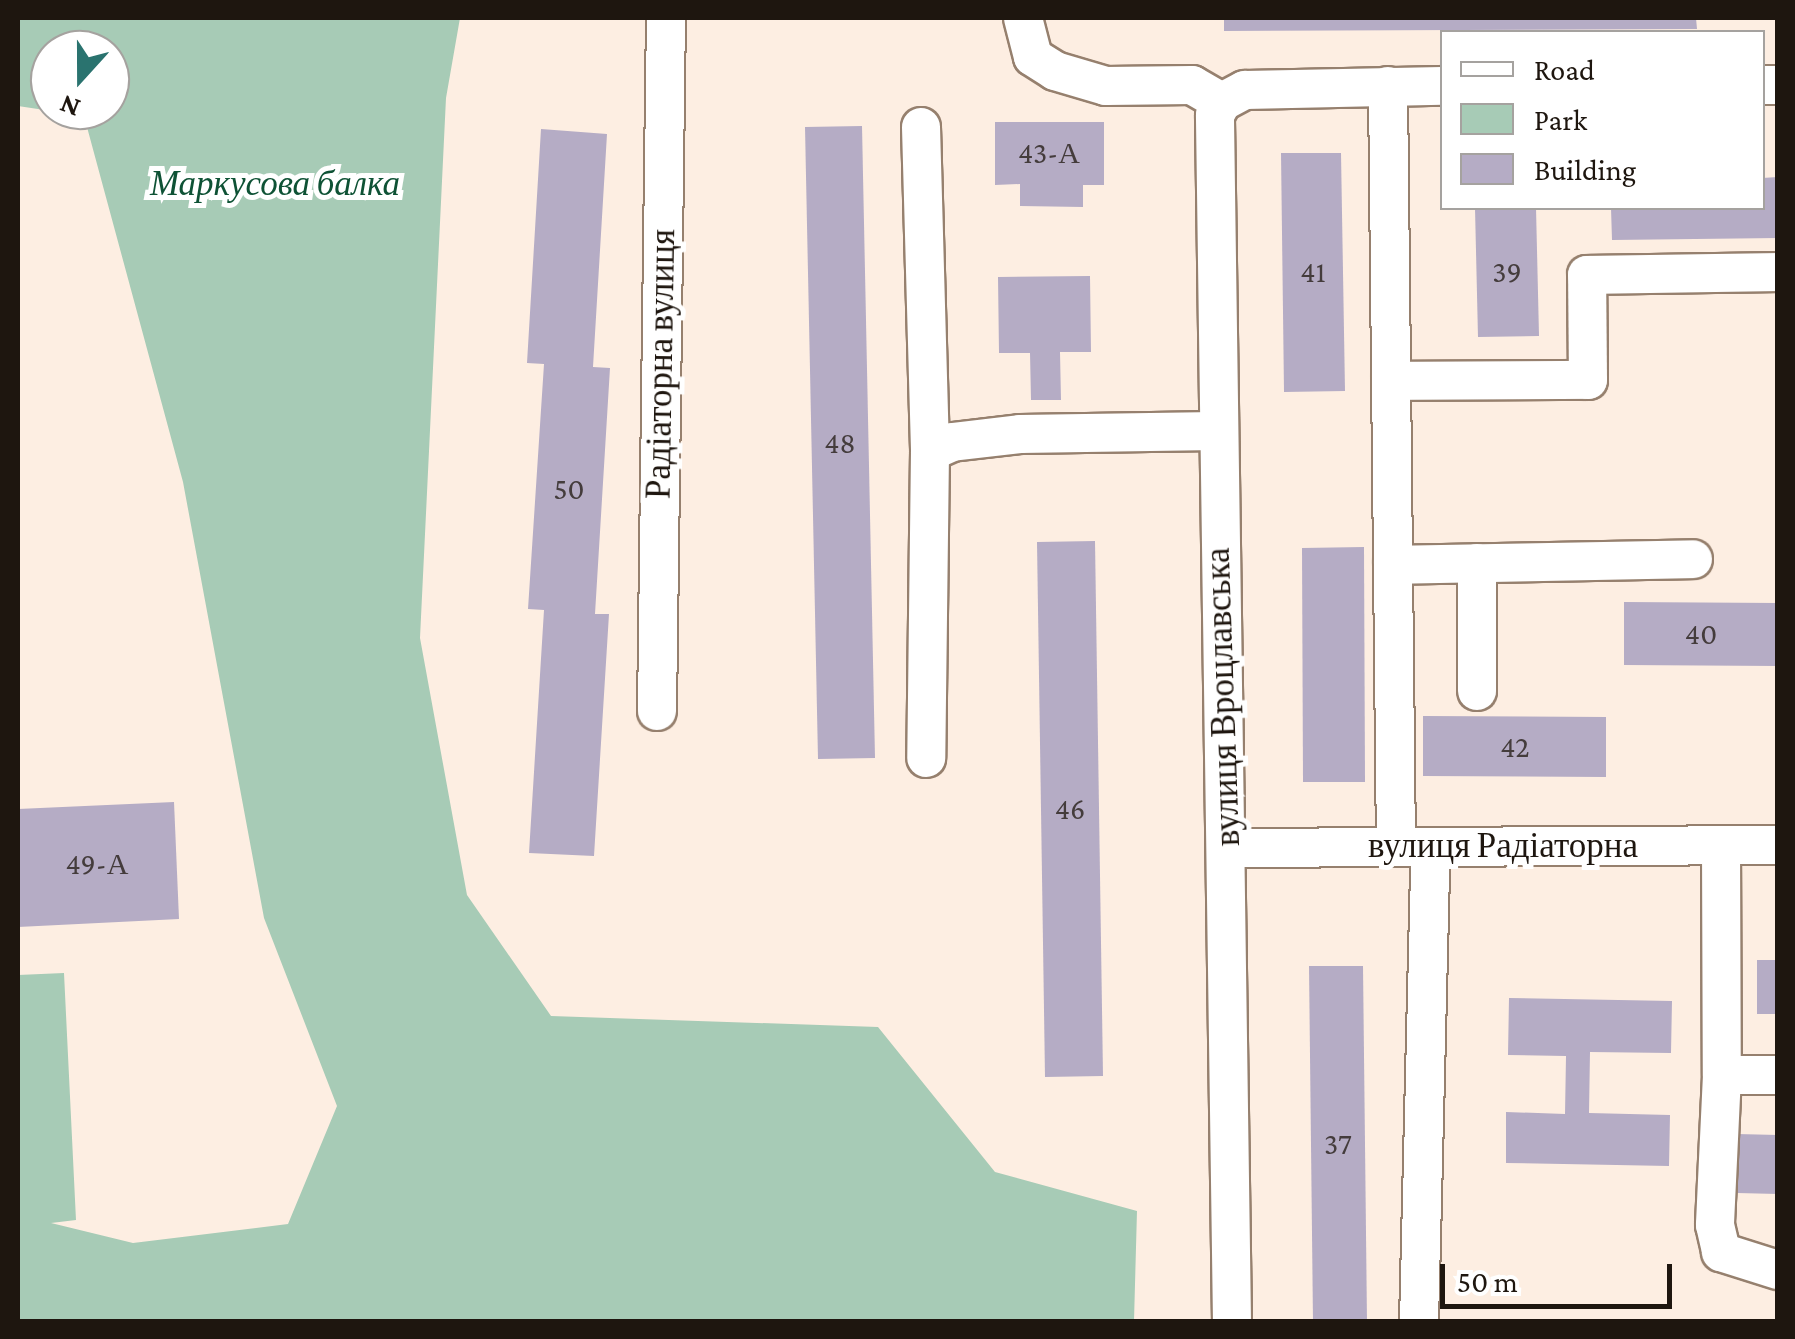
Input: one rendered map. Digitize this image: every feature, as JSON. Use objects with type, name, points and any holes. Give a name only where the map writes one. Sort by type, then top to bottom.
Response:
[{"type":"street","name":"Радіаторна вулиця","points":[[657,711],[666,18]]},
{"type":"street","points":[[1022,18],[1032,57],[1055,71],[1106,86],[1192,85],[1234,96],[1440,86]]},
{"type":"street","points":[[1388,86],[1393,565],[1414,847],[1419,1322]]},
{"type":"street","name":"вулиця Вроцлавська","points":[[1232,1322],[1228,848],[1216,431],[1214,115],[1234,96]]},
{"type":"street","points":[[921,127],[930,452],[926,758]]},
{"type":"street","points":[[1391,382],[1588,380],[1587,275],[1778,272]]},
{"type":"street","points":[[930,452],[952,442],[1020,434],[1216,431]]},
{"type":"street","points":[[1393,565],[1693,559]]},
{"type":"street","points":[[1477,563],[1477,691]]},
{"type":"street","name":"вулиця Радіаторна","points":[[1228,848],[1778,845]]},
{"type":"street","points":[[1721,846],[1722,1075],[1715,1225],[1721,1252],[1778,1270]]},
{"type":"street","points":[[1722,1075],[1778,1075]]},
{"type":"green space","name":"Маркусова балка","points":[[18,18],[460,18],[446,98],[420,638],[467,895],[551,1016],[878,1027],[995,1172],[1137,1211],[1134,1321],[18,1321],[18,975],[64,973],[76,1220],[51,1223],[133,1243],[288,1224],[337,1106],[264,918],[183,482],[88,130],[130,130],[130,30],[30,30],[30,108],[18,106]]},
{"type":"building","points":[[1224,18],[1696,18],[1697,29],[1440,30],[1224,31]]},
{"type":"building","points":[[995,122],[1104,122],[1104,185],[1083,185],[1083,207],[1020,206],[1020,184],[995,185]]},
{"type":"building","points":[[862,126],[875,758],[818,759],[805,127]]},
{"type":"building","points":[[541,129],[607,134],[593,367],[610,368],[595,614],[609,614],[594,856],[529,853],[544,610],[528,609],[544,364],[527,363]]},
{"type":"building","points":[[1281,153],[1341,153],[1345,391],[1284,392]]},
{"type":"building","points":[[1778,177],[1778,238],[1612,240],[1611,210],[1765,210],[1765,178]]},
{"type":"building","points":[[1475,210],[1536,210],[1539,336],[1478,337]]},
{"type":"building","points":[[1090,276],[1091,352],[1060,352],[1061,400],[1031,400],[1030,353],[999,353],[998,277]]},
{"type":"building","points":[[1095,541],[1103,1076],[1045,1077],[1037,542]]},
{"type":"building","points":[[1364,547],[1365,782],[1303,782],[1302,548]]},
{"type":"building","points":[[1624,602],[1778,603],[1778,666],[1624,665]]},
{"type":"building","points":[[1423,716],[1606,717],[1606,777],[1423,776]]},
{"type":"building","points":[[174,802],[179,919],[18,927],[18,809]]},
{"type":"building","points":[[1757,960],[1778,960],[1778,1014],[1757,1014]]},
{"type":"building","points":[[1309,966],[1363,966],[1367,1322],[1313,1322]]},
{"type":"building","points":[[1509,998],[1672,1001],[1671,1053],[1590,1052],[1589,1113],[1670,1115],[1669,1166],[1506,1163],[1506,1112],[1565,1114],[1566,1056],[1508,1055]]},
{"type":"building","points":[[1737,1134],[1778,1135],[1778,1194],[1737,1193]]}]
